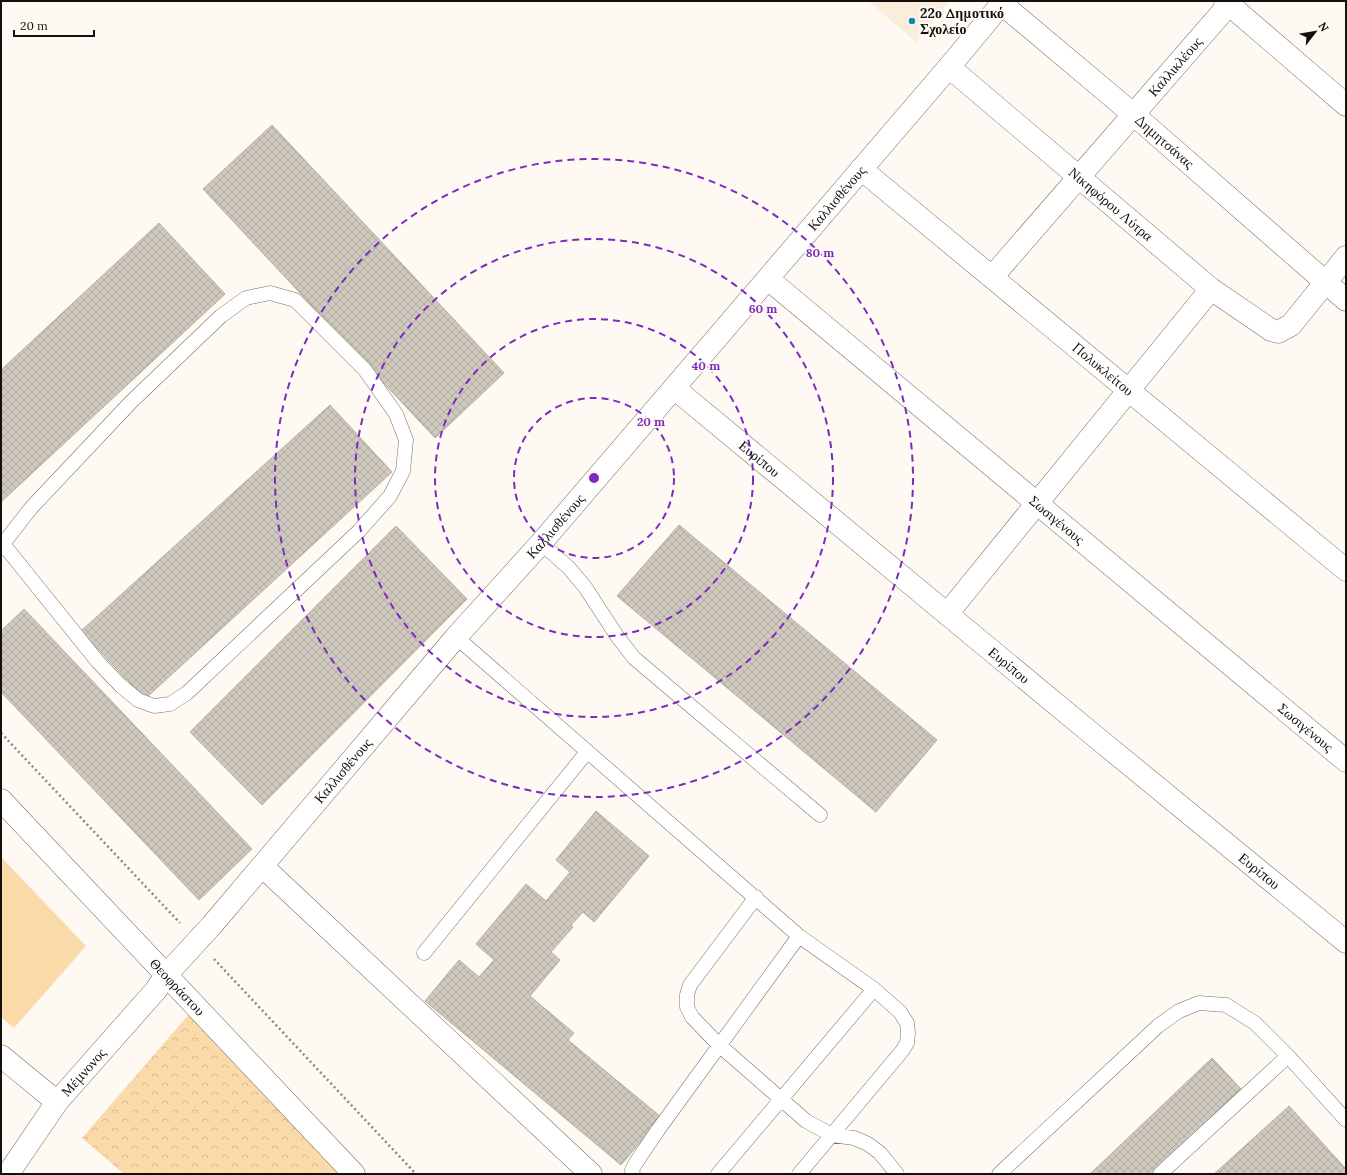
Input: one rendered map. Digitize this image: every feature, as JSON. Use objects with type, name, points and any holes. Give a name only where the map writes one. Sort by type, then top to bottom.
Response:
[{"type":"street","name":"Δημητσάνας","points":[[1003,2],[1346,300]]},
{"type":"street","name":"Καλλισθένους","points":[[166,975],[207,931],[456,637],[541,543],[1003,2]]},
{"type":"street","points":[[1228,2],[1346,105]]},
{"type":"street","name":"Καλλικλέους","points":[[992,277],[1228,2]]},
{"type":"street","name":"Νικηφόρου Λύτρα","points":[[949,67],[1211,289],[1271,330],[1278,332],[1291,324],[1326,282]]},
{"type":"street","name":"Πολυκλείτου","points":[[861,169],[1346,570]]},
{"type":"street","points":[[1326,282],[1346,256]]},
{"type":"street","name":"Σωσιγένους","points":[[768,279],[1346,761]]},
{"type":"street","points":[[947,614],[1211,289]]},
{"type":"street","name":"Ευρίπου","points":[[674,388],[1346,942]]},
{"type":"street","name":"Θεοφράστου","points":[[1,800],[354,1174]]},
{"type":"street","points":[[262,866],[591,1174]]},
{"type":"street","name":"Μέμνονος","points":[[6,1172],[57,1102],[156,990],[166,975]]},
{"type":"street","points":[[1,1056],[57,1102]]},
{"type":"lane","points":[[270,293],[295,300],[365,370],[396,414],[406,440],[403,471],[390,496],[359,531],[187,693],[170,704],[154,706],[138,700],[121,686],[98,662],[2,546],[31,508],[131,402],[221,316],[246,298],[270,293]]},
{"type":"lane","points":[[541,543],[569,568],[586,587],[617,636],[634,658],[820,815]]},
{"type":"lane","points":[[456,637],[799,936],[874,989],[900,1012],[907,1023],[907,1043],[902,1051],[799,1174]]},
{"type":"lane","points":[[424,953],[587,752]]},
{"type":"lane","points":[[756,897],[690,985],[687,995],[687,1007],[692,1017],[719,1045],[806,1121],[832,1135],[854,1138],[868,1144],[880,1152],[897,1174]]},
{"type":"lane","points":[[632,1174],[635,1164],[658,1130],[799,936]]},
{"type":"lane","points":[[718,1174],[874,989]]},
{"type":"lane","points":[[999,1174],[1158,1026],[1179,1011],[1199,1003],[1226,1005],[1256,1023],[1346,1120]]},
{"type":"lane","points":[[1160,1174],[1288,1056]]},
{"type":"shaded area","name":"22ο Δημοτικό Σχολείο","points":[[868,1],[950,1],[916,42]]},
{"type":"green space","points":[[1,857],[86,946],[14,1028],[1,1017]]},
{"type":"green space","points":[[190,1013],[341,1174],[124,1174],[82,1138]]},
{"type":"building","points":[[272,125],[504,373],[435,438],[203,189]]},
{"type":"building","points":[[159,223],[225,294],[1,502],[1,370]]},
{"type":"building","points":[[330,405],[392,472],[145,699],[81,631]]},
{"type":"building","points":[[679,525],[937,740],[876,812],[617,596]]},
{"type":"building","points":[[396,526],[467,599],[262,805],[190,732]]},
{"type":"building","points":[[24,609],[252,849],[199,900],[1,692],[1,631]]},
{"type":"building","points":[[596,811],[649,856],[594,922],[583,912],[571,925],[573,927],[551,952],[560,960],[530,996],[574,1033],[568,1040],[661,1117],[621,1165],[425,1001],[459,960],[479,977],[494,960],[476,944],[526,884],[546,901],[570,872],[556,860]]},
{"type":"building","points":[[1212,1058],[1241,1089],[1152,1174],[1090,1174]]},
{"type":"building","points":[[1289,1106],[1346,1169],[1346,1174],[1214,1174]]},
{"type":"place","name":"22ο Δημοτικό Σχολείο","points":[[912,21]]}]
